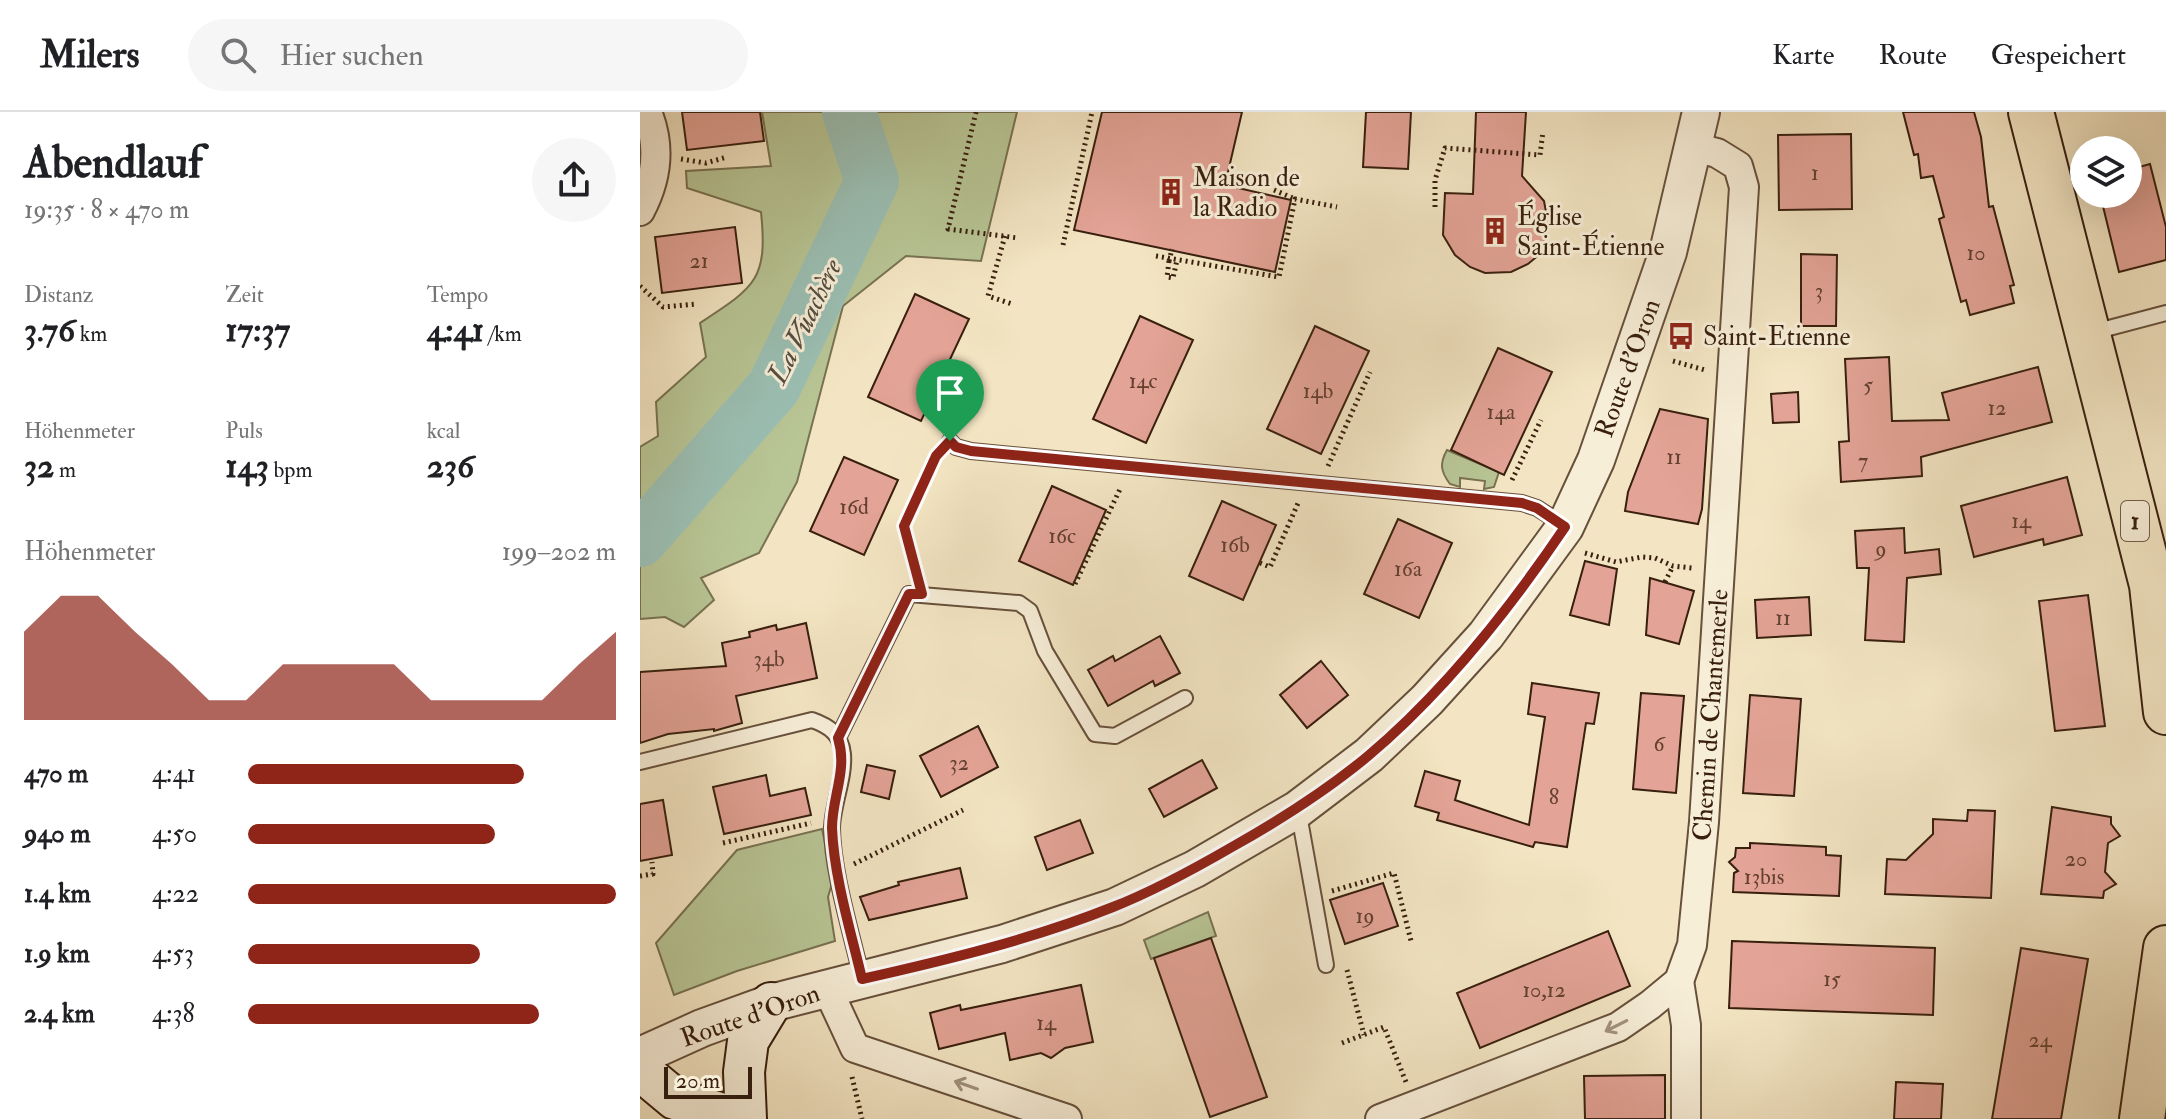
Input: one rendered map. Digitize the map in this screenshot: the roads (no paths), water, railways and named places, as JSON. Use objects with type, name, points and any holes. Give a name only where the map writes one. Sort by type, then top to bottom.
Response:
[{"type":"main road","name":"1","points":[[2031,112],[2086,334],[2159,583],[2166,712]]},
{"type":"main road","points":[[2142,1119],[2166,948]]},
{"type":"main road","points":[[746,1119],[744,1072],[748,1041],[771,1003]]},
{"type":"main road","points":[[640,1070],[657,1107],[739,1119]]},
{"type":"street","points":[[640,211],[654,181],[656,163],[653,132],[647,112]]},
{"type":"street","name":"Route d'Oron","points":[[640,1056],[702,1028],[771,1003],[1002,944],[1115,907],[1195,869],[1298,809],[1369,755],[1427,700],[1486,635],[1565,527],[1596,460],[1659,278],[1701,112]]},
{"type":"street","name":"Chemin de Chantemerle","points":[[1679,981],[1692,945],[1699,878],[1744,187],[1738,166],[1717,153],[1693,147]]},
{"type":"street","points":[[1380,1119],[1618,1027],[1679,981]]},
{"type":"street","points":[[1679,981],[1686,1025],[1686,1119]]},
{"type":"street","points":[[827,988],[855,1048],[1067,1119]]},
{"type":"lane","points":[[2086,334],[2166,313]]},
{"type":"lane","points":[[950,441],[956,447],[971,451],[1522,503],[1537,508],[1565,527]]},
{"type":"lane","points":[[838,738],[909,594],[1019,603],[1030,611],[1045,651],[1095,734],[1115,736],[1185,698]]},
{"type":"lane","points":[[640,762],[812,720],[829,725],[838,738],[843,755],[832,826],[862,979]]},
{"type":"lane","points":[[1298,809],[1326,965]]},
{"type":"waterway","name":"La Vuachère","points":[[640,540],[774,387],[872,181],[849,112]]},
{"type":"place","name":"Maison de la Radio","points":[[1171,192]]},
{"type":"place","name":"Église Saint-Étienne","points":[[1495,231]]},
{"type":"place","name":"Saint-Etienne","points":[[1681,336]]}]
